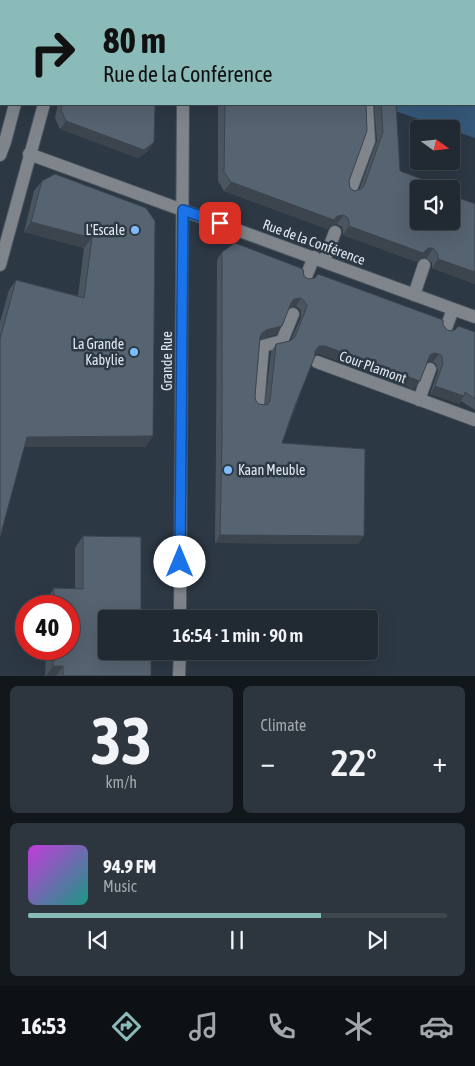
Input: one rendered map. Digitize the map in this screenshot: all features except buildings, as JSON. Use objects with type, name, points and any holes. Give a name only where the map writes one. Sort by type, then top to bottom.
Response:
[{"type":"street","points":[[0,155],[15,105]]},
{"type":"street","points":[[0,265],[44,105]]},
{"type":"street","name":"Grande Rue","points":[[180,610],[183,105]]},
{"type":"street","points":[[350,192],[369,140],[367,105]]},
{"type":"street","name":"Rue de la Conférence","points":[[30,154],[475,317]]},
{"type":"street","points":[[305,279],[335,232]]},
{"type":"street","points":[[414,294],[424,265]]},
{"type":"street","points":[[445,331],[453,309]]},
{"type":"street","points":[[258,406],[263,346],[282,341],[293,314]]},
{"type":"street","name":"Cour Plamont","points":[[317,362],[475,420]]},
{"type":"street","name":"Cour Plamont","points":[[419,400],[430,369]]},
{"type":"street","points":[[179,676],[180,660]]},
{"type":"shaded area","points":[[392,105],[475,105],[475,138],[460,133],[460,120],[422,120],[392,110]]},
{"type":"place","name":"L'Escale","points":[[135,230]]},
{"type":"place","name":"La Grande Kabylie","points":[[134,352]]},
{"type":"place","name":"Kaan Meuble","points":[[228,470]]},
{"type":"route","points":[[180,562],[183,210],[220,223]]}]
